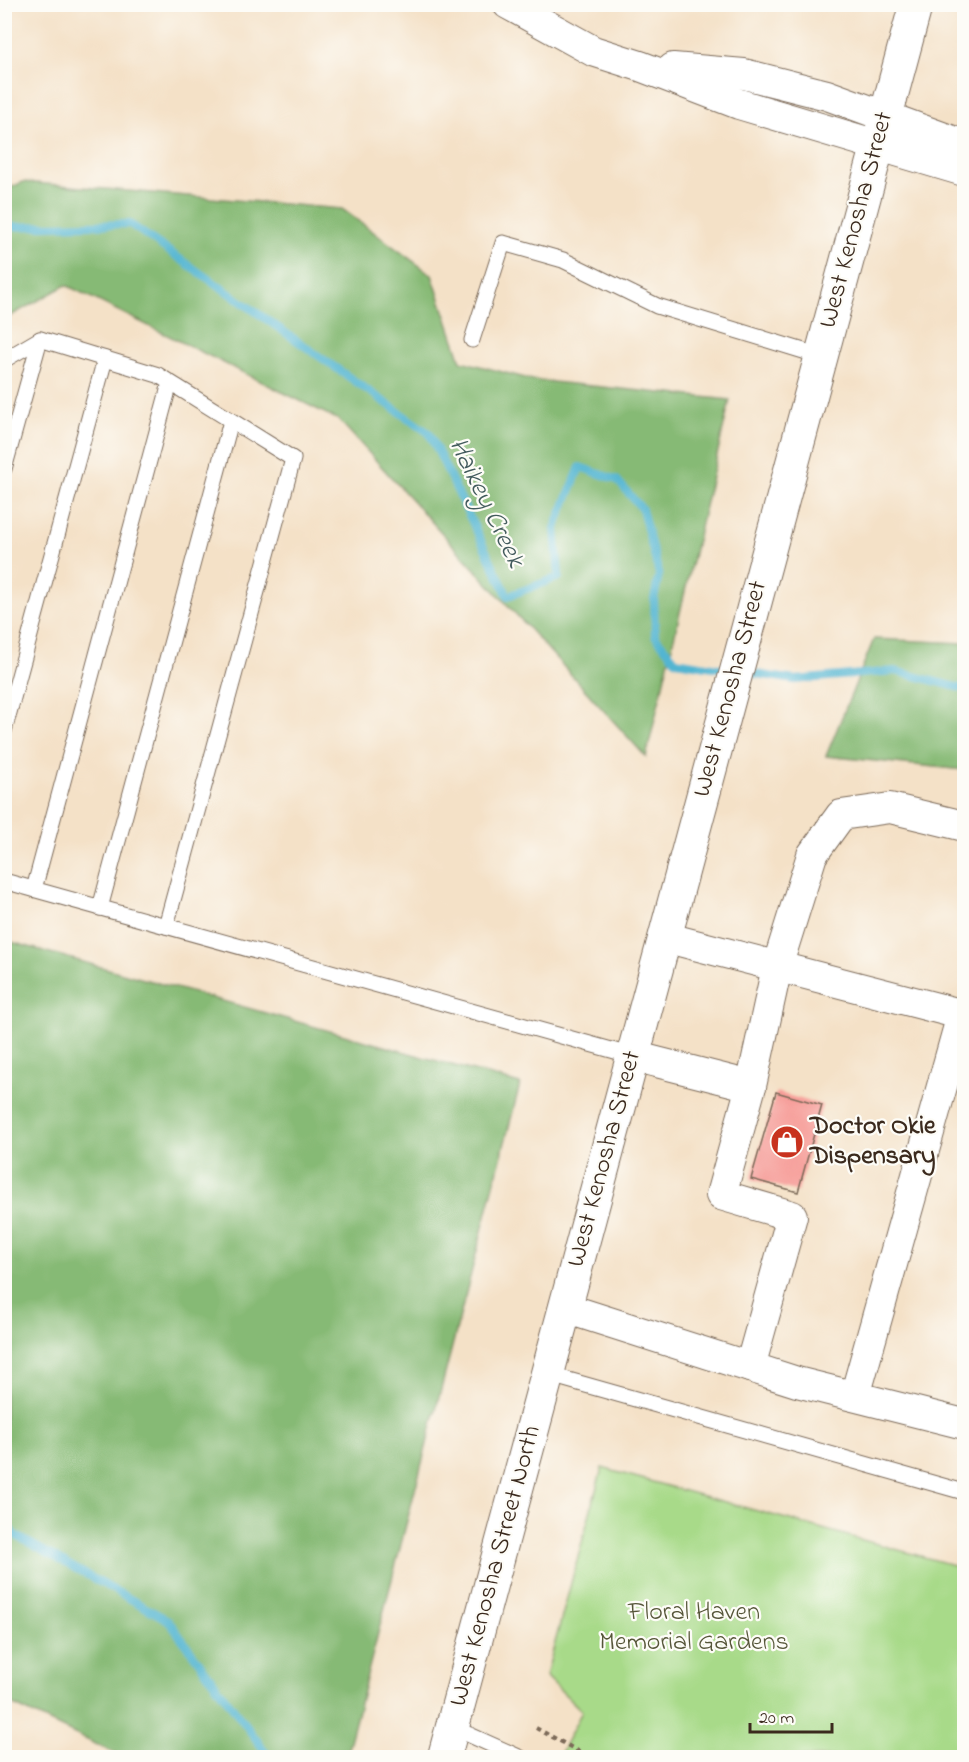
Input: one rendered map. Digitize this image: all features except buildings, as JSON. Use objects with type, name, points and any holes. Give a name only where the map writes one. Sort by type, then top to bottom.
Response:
[{"type":"main road","name":"West Kenosha Street","points":[[547,1374],[916,4]]},
{"type":"main road","name":"West Kenosha Street North","points":[[448,1742],[547,1374]]},
{"type":"street","points":[[508,4],[593,51],[640,66],[739,104],[881,132],[964,145]]},
{"type":"street","points":[[881,132],[964,171]]},
{"type":"street","points":[[750,1367],[792,1216],[721,1195],[751,1086],[777,967],[812,855],[841,815],[890,808],[964,826]]},
{"type":"street","points":[[664,937],[963,1015],[855,1396]]},
{"type":"street","points":[[633,1056],[751,1086]]},
{"type":"street","points":[[565,1308],[750,1367],[964,1424]]},
{"type":"lane","points":[[472,340],[503,243],[563,260],[657,306],[820,356]]},
{"type":"lane","points":[[4,469],[40,339]]},
{"type":"lane","points":[[4,360],[40,339],[158,375],[293,459],[166,926]]},
{"type":"lane","points":[[4,731],[105,359]]},
{"type":"lane","points":[[34,889],[170,383]]},
{"type":"lane","points":[[100,908],[231,421]]},
{"type":"lane","points":[[4,881],[633,1056]]},
{"type":"lane","points":[[547,1374],[964,1492]]},
{"type":"lane","points":[[448,1742],[521,1758]]},
{"type":"path","points":[[536,1728],[591,1758]]},
{"type":"green space","points":[[23,182],[342,209],[432,275],[461,361],[533,380],[730,400],[646,757],[339,420],[66,285],[5,319],[5,190]]},
{"type":"green space","points":[[874,639],[964,643],[964,770],[826,756]]},
{"type":"green space","points":[[4,940],[520,1084],[346,1757],[123,1757],[5,1701]]},
{"type":"green space","name":"Floral Haven Memorial Gardens","points":[[602,1468],[964,1568],[964,1757],[559,1757],[582,1711],[546,1676]]},
{"type":"waterway","name":"Haikey Creek","points":[[4,227],[130,224],[429,433],[508,596],[559,577],[555,528],[580,467],[617,480],[642,509],[659,574],[654,599],[655,636],[676,661],[731,670]]},
{"type":"waterway","name":"Haikey Creek","points":[[743,672],[795,680],[895,671],[964,689]]},
{"type":"waterway","points":[[4,1518],[13,1534],[168,1620],[270,1758]]},
{"type":"place","name":"Doctor Okie Dispensary","points":[[787,1142]]}]
